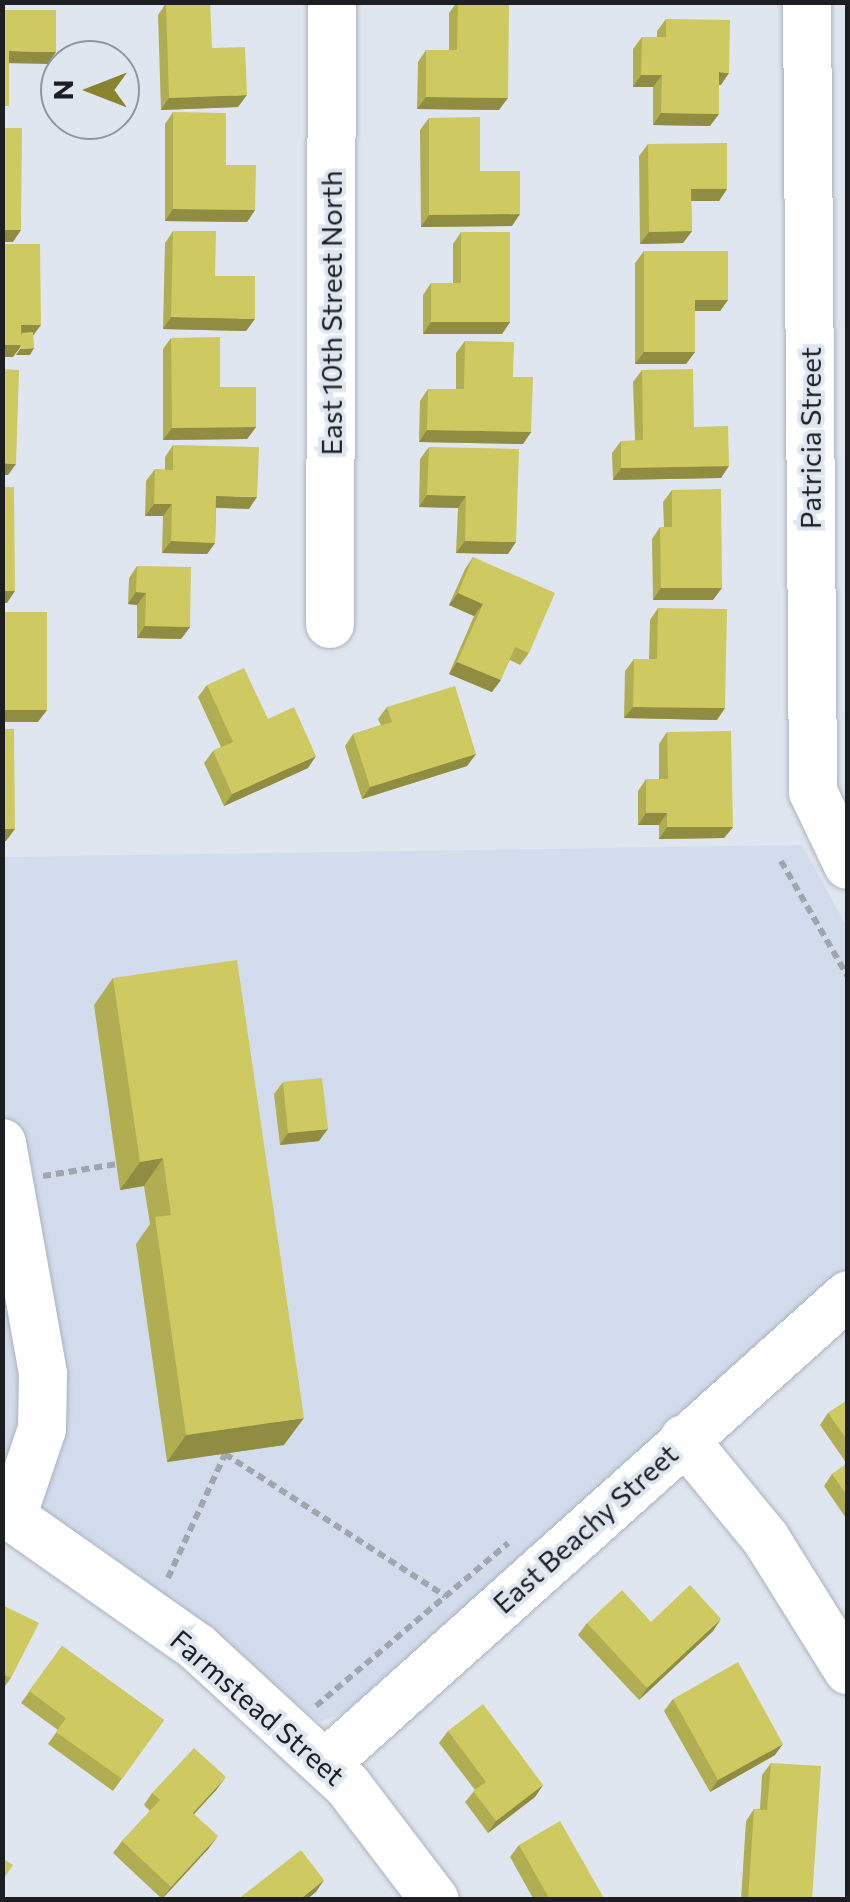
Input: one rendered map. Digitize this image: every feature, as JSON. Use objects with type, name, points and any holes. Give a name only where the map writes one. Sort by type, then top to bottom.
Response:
[{"type":"street","name":"East 10th Street North","points":[[330,624],[332,2]]},
{"type":"street","name":"Patricia Street","points":[[806,2],[814,792],[848,865]]},
{"type":"street","points":[[6,1162],[42,1374],[42,1429],[8,1514]]},
{"type":"street","name":"East Beachy Street","points":[[325,1764],[684,1438],[848,1295]]},
{"type":"street","points":[[684,1438],[766,1539],[848,1670]]},
{"type":"street","name":"Farmstead Street","points":[[8,1514],[197,1648],[348,1786],[435,1900]]},
{"type":"path","points":[[781,861],[848,977]]},
{"type":"path","points":[[6,1162],[117,1164]]},
{"type":"path","points":[[168,1578],[225,1454],[444,1596]]},
{"type":"path","points":[[304,1696],[314,1707],[514,1537]]},
{"type":"path","points":[[151,1567],[183,1590]]},
{"type":"shaded area","points":[[802,845],[847,927],[847,1279],[343,1713],[320,1722],[99,1546],[3,1492],[2,857]]},
{"type":"building","points":[[210,2],[212,48],[245,47],[247,95],[169,98],[166,3]]},
{"type":"building","points":[[458,2],[509,2],[508,98],[426,97],[426,50],[457,50]]},
{"type":"building","points":[[2,10],[56,10],[56,40],[40,40],[40,52],[9,51],[9,106],[2,106]]},
{"type":"building","points":[[666,19],[730,20],[729,73],[719,72],[719,114],[661,113],[662,75],[641,75],[642,37],[666,37]]},
{"type":"building","points":[[173,112],[226,113],[226,165],[256,165],[255,210],[173,209]]},
{"type":"building","points":[[480,117],[480,171],[520,171],[520,214],[429,215],[429,118]]},
{"type":"building","points":[[2,128],[22,128],[21,230],[2,230]]},
{"type":"building","points":[[727,143],[727,189],[691,189],[692,231],[649,232],[648,144]]},
{"type":"building","points":[[173,231],[216,231],[215,276],[255,276],[255,319],[171,317]]},
{"type":"building","points":[[461,232],[510,232],[510,322],[431,322],[431,283],[461,283]]},
{"type":"building","points":[[2,244],[40,244],[41,325],[21,325],[22,345],[2,345]]},
{"type":"building","points":[[644,251],[728,251],[728,300],[695,300],[695,352],[644,352]]},
{"type":"building","points":[[33,332],[34,348],[20,349],[22,333]]},
{"type":"building","points":[[220,337],[220,387],[256,387],[256,427],[172,428],[171,338]]},
{"type":"building","points":[[465,341],[514,342],[513,377],[533,377],[531,432],[427,430],[428,389],[464,389]]},
{"type":"building","points":[[2,369],[19,370],[16,464],[2,463]]},
{"type":"building","points":[[693,369],[694,427],[728,426],[729,466],[621,468],[621,441],[643,440],[642,370]]},
{"type":"building","points":[[173,445],[259,447],[257,497],[216,496],[215,543],[171,541],[172,504],[154,504],[155,469],[173,470]]},
{"type":"building","points":[[429,447],[519,449],[516,542],[465,541],[466,496],[427,495]]},
{"type":"building","points":[[2,487],[14,487],[15,591],[2,591]]},
{"type":"building","points":[[721,489],[722,588],[661,588],[660,527],[672,527],[672,490]]},
{"type":"building","points":[[473,557],[555,593],[529,653],[515,647],[501,680],[457,662],[483,604],[458,593]]},
{"type":"building","points":[[137,566],[191,567],[190,627],[145,626],[146,593],[136,592]]},
{"type":"building","points":[[658,608],[727,609],[725,708],[633,707],[634,659],[657,659]]},
{"type":"building","points":[[2,612],[47,612],[47,710],[2,710]]},
{"type":"building","points":[[244,668],[268,719],[294,707],[316,756],[232,794],[213,751],[233,742],[207,685]]},
{"type":"building","points":[[455,686],[476,754],[370,787],[353,734],[392,722],[387,707]]},
{"type":"building","points":[[2,729],[14,729],[15,829],[2,829]]},
{"type":"building","points":[[731,731],[733,827],[667,827],[667,813],[646,813],[646,779],[668,779],[667,732]]},
{"type":"building","points":[[237,960],[304,1418],[186,1435],[155,1217],[171,1215],[163,1158],[140,1162],[113,978]]},
{"type":"building","points":[[322,1078],[328,1129],[288,1133],[283,1082]]},
{"type":"building","points":[[848,1400],[848,1441],[828,1413]]},
{"type":"building","points":[[848,1463],[848,1497],[832,1474]]},
{"type":"building","points":[[690,1585],[721,1619],[647,1688],[587,1623],[622,1590],[651,1622]]},
{"type":"building","points":[[2,1605],[39,1623],[11,1678],[2,1674]]},
{"type":"building","points":[[62,1646],[164,1720],[122,1779],[56,1732],[66,1718],[29,1691]]},
{"type":"building","points":[[738,1662],[783,1744],[718,1780],[673,1699]]},
{"type":"building","points":[[483,1704],[543,1785],[496,1821],[473,1791],[486,1782],[448,1731]]},
{"type":"building","points":[[194,1748],[226,1777],[193,1813],[218,1836],[171,1887],[122,1841],[160,1800],[152,1793]]},
{"type":"building","points":[[771,1763],[821,1766],[812,1900],[748,1900],[754,1809],[767,1810]]},
{"type":"building","points":[[560,1821],[605,1900],[550,1900],[519,1845]]},
{"type":"building","points":[[301,1850],[324,1880],[299,1900],[237,1900]]},
{"type":"building","points":[[2,1858],[13,1865],[2,1881]]}]
